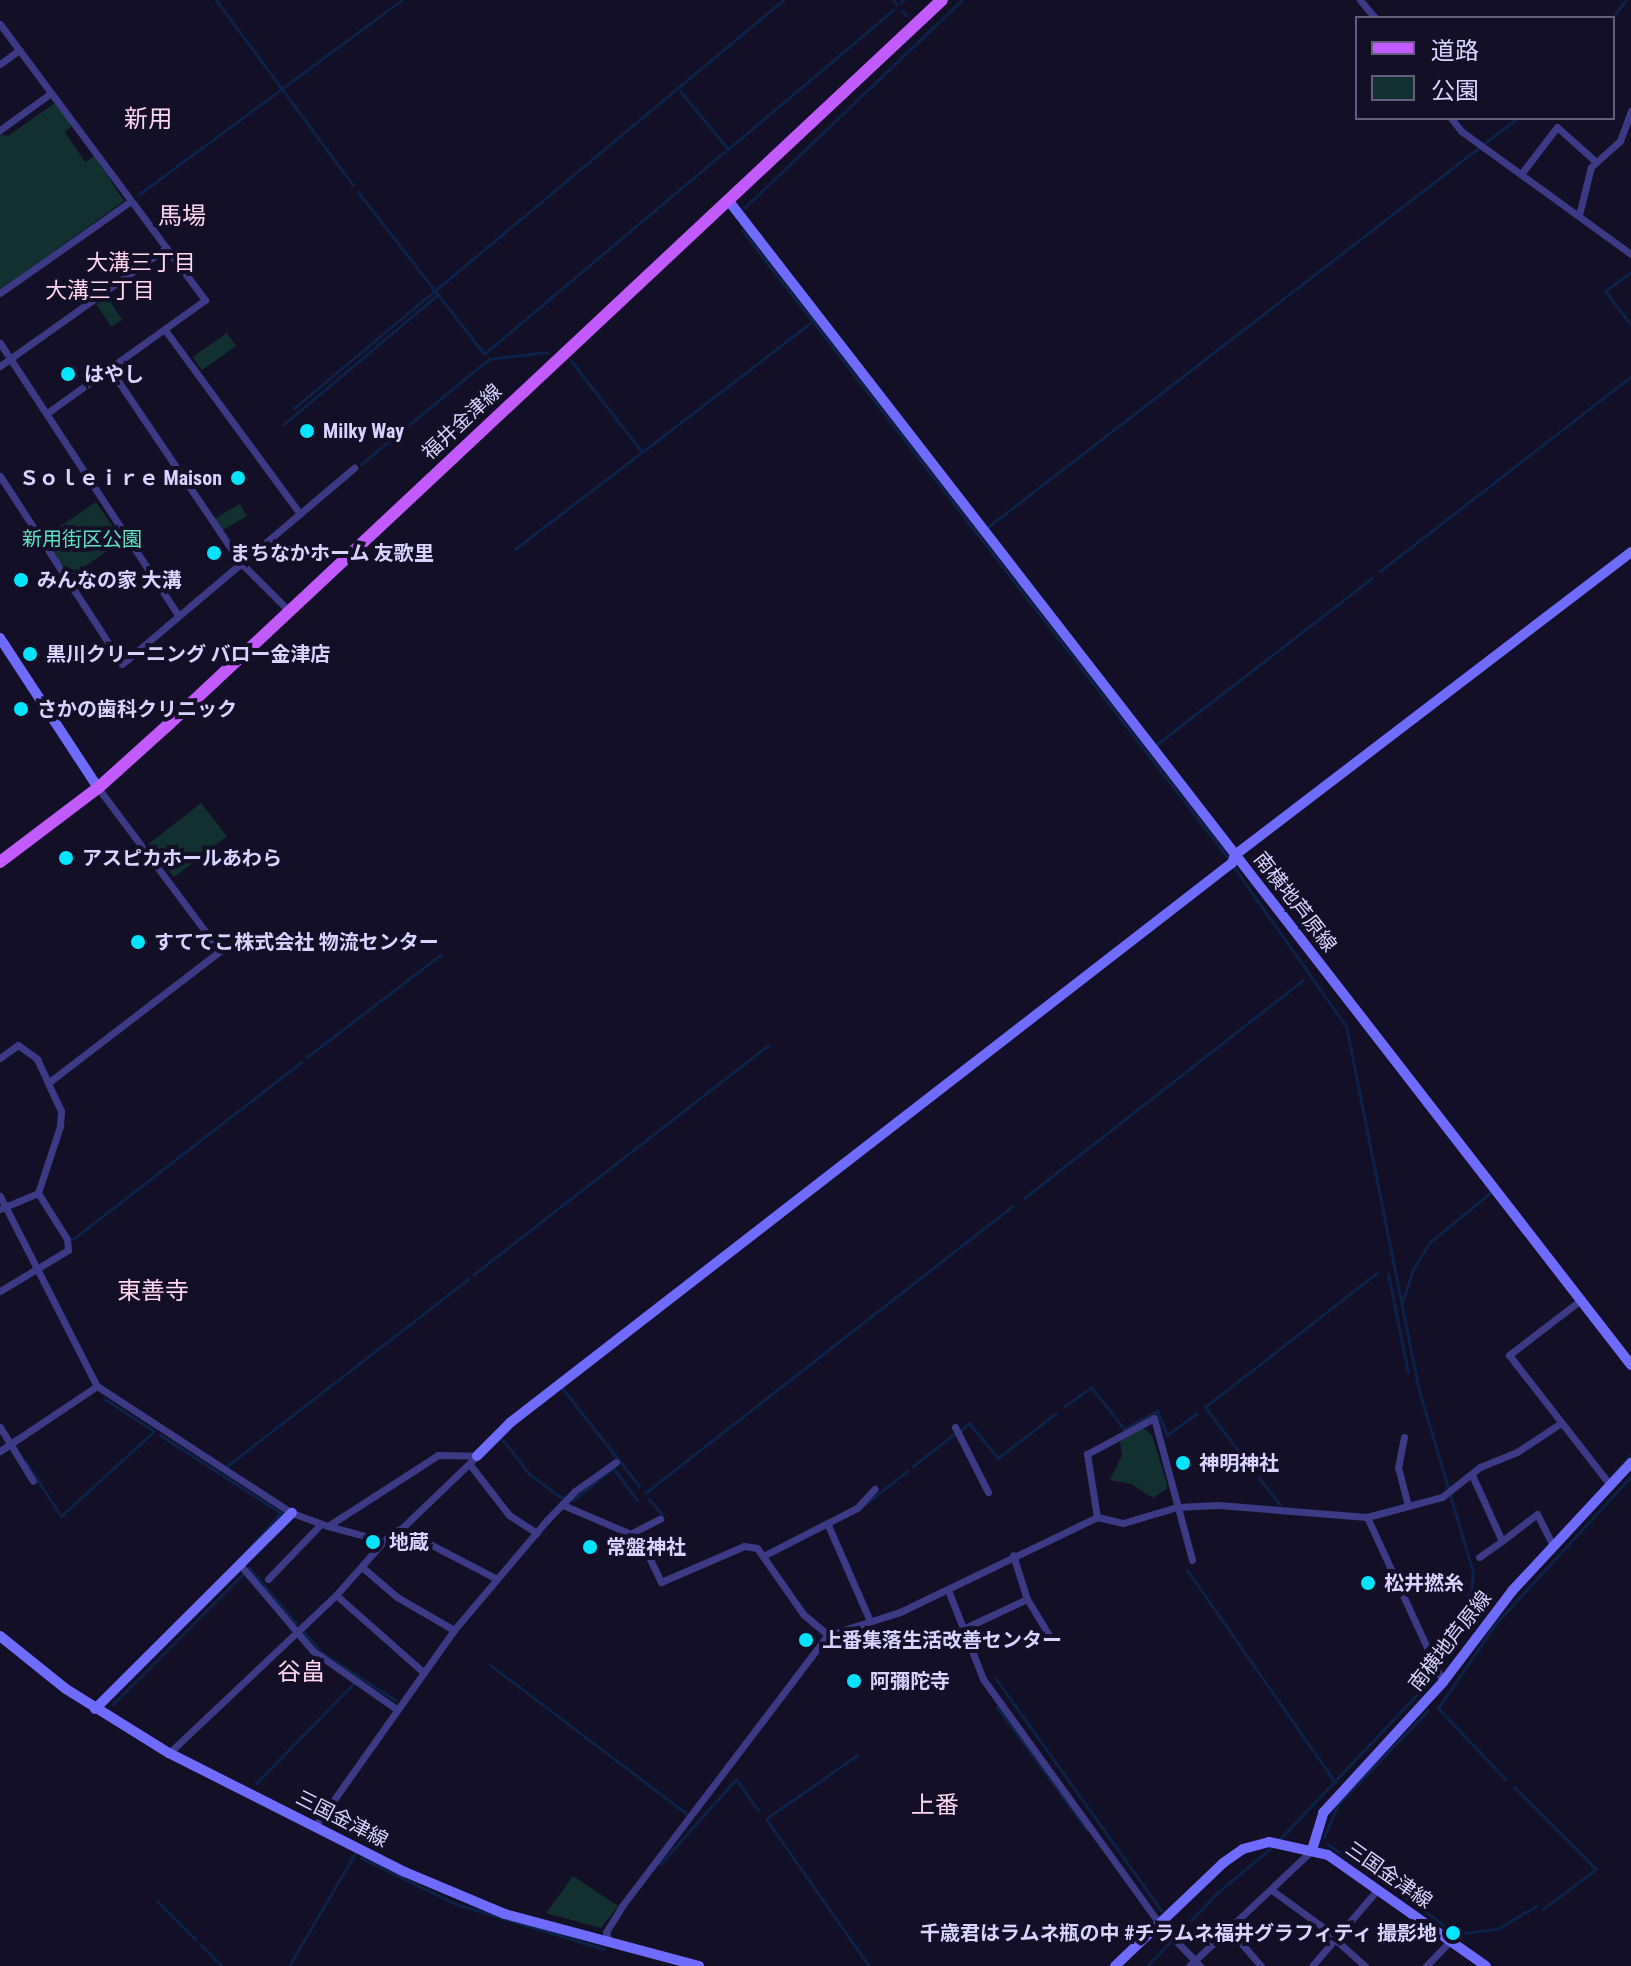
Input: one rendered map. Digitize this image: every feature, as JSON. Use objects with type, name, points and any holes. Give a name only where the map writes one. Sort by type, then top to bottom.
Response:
[{"type":"main road","name":"福井金津線","points":[[0,862],[98,788],[942,0]]},
{"type":"main road","points":[[474,1461],[557,1386],[1230,862],[728,200]]},
{"type":"main road","name":"南横地芦原線","points":[[1631,552],[1230,862],[1582,1299],[1631,1365]]},
{"type":"main road","points":[[0,638],[98,788]]},
{"type":"main road","name":"南横地芦原線","points":[[1312,1850],[1323,1813],[1443,1682],[1466,1647],[1631,1463]]},
{"type":"main road","points":[[95,1709],[242,1567],[292,1513]]},
{"type":"main road","name":"三国金津線","points":[[0,1636],[95,1709],[169,1753],[465,1900],[699,1966]]},
{"type":"main road","name":"三国金津線","points":[[1115,1966],[1243,1849],[1269,1842],[1312,1850],[1378,1889],[1486,1966]]},
{"type":"street","points":[[1360,0],[1373,16]]},
{"type":"street","points":[[0,24],[205,300],[47,413]]},
{"type":"street","points":[[0,64],[19,50]]},
{"type":"street","points":[[0,130],[51,93]]},
{"type":"street","points":[[1579,215],[1596,162],[1621,134],[1631,111]]},
{"type":"street","points":[[1453,120],[1461,131],[1631,254]]},
{"type":"street","points":[[1521,174],[1557,127],[1596,162]]},
{"type":"street","points":[[1621,134],[1631,141]]},
{"type":"street","points":[[0,293],[131,201]]},
{"type":"street","points":[[0,366],[166,248]]},
{"type":"street","points":[[165,330],[300,514]]},
{"type":"street","points":[[0,343],[178,615]]},
{"type":"street","points":[[110,369],[241,563],[289,611]]},
{"type":"street","points":[[0,476],[122,664],[354,468]]},
{"type":"street","points":[[48,1083],[220,951],[98,788]]},
{"type":"street","points":[[0,1058],[18,1045],[37,1059],[61,1116],[38,1193],[67,1239],[68,1250],[0,1291]]},
{"type":"street","points":[[3,1208],[38,1193]]},
{"type":"street","points":[[0,1196],[3,1208],[97,1386],[292,1513],[319,1526],[384,1541]]},
{"type":"street","points":[[1582,1299],[1509,1355],[1611,1486]]},
{"type":"street","points":[[0,1451],[97,1386]]},
{"type":"street","points":[[1097,1517],[1087,1454],[1154,1418],[1192,1560]]},
{"type":"street","points":[[609,1943],[606,1932],[622,1906],[828,1635],[948,1590],[1013,1555],[1097,1517],[1123,1523],[1177,1507],[1218,1505],[1367,1517],[1442,1497],[1472,1475],[1561,1423]]},
{"type":"street","points":[[0,1427],[33,1481]]},
{"type":"street","points":[[955,1427],[988,1492]]},
{"type":"street","points":[[1404,1437],[1398,1467],[1408,1506]]},
{"type":"street","points":[[328,1526],[438,1455],[474,1461],[509,1515],[537,1533]]},
{"type":"street","points":[[169,1753],[295,1630],[336,1595],[384,1541],[474,1461]]},
{"type":"street","points":[[316,1825],[395,1708],[454,1630],[563,1505],[616,1462]]},
{"type":"street","points":[[1472,1475],[1502,1541]]},
{"type":"street","points":[[765,1555],[857,1508],[875,1489]]},
{"type":"street","points":[[563,1505],[640,1538],[661,1582],[744,1546],[765,1555],[776,1582],[828,1635]]},
{"type":"street","points":[[1479,1557],[1537,1514],[1554,1547]]},
{"type":"street","points":[[1367,1517],[1443,1682]]},
{"type":"street","points":[[630,1534],[660,1519]]},
{"type":"street","points":[[828,1525],[870,1621]]},
{"type":"street","points":[[268,1579],[319,1526]]},
{"type":"street","points":[[401,1529],[497,1579]]},
{"type":"street","points":[[1013,1555],[1027,1599],[1052,1640]]},
{"type":"street","points":[[242,1567],[313,1651],[395,1708]]},
{"type":"street","points":[[363,1568],[397,1597],[454,1630]]},
{"type":"street","points":[[948,1590],[983,1679],[1160,1924],[1195,1964],[1228,1928],[1273,1891],[1312,1850]]},
{"type":"street","points":[[336,1595],[422,1671]]},
{"type":"street","points":[[965,1628],[1027,1599]]},
{"type":"street","points":[[1312,1966],[1338,1940],[1378,1889]]},
{"type":"street","points":[[1273,1891],[1338,1940],[1365,1966]]},
{"type":"street","points":[[1228,1928],[1261,1966]]},
{"type":"street","points":[[1426,1966],[1451,1940]]},
{"type":"green space","points":[[55,103],[72,126],[65,132],[85,162],[95,156],[124,201],[0,290],[0,134],[8,136]]},
{"type":"green space","points":[[107,297],[122,319],[111,327],[96,304]]},
{"type":"green space","points":[[227,333],[236,346],[202,370],[193,357]]},
{"type":"green space","name":"新用街区公園","points":[[96,502],[122,541],[69,577],[43,538]]},
{"type":"green space","points":[[240,504],[247,516],[222,531],[215,518]]},
{"type":"green space","points":[[201,803],[227,836],[174,877],[148,844]]},
{"type":"green space","points":[[1143,1428],[1152,1435],[1167,1484],[1167,1489],[1153,1498],[1131,1484],[1110,1480],[1122,1455],[1120,1441]]},
{"type":"green space","points":[[573,1876],[618,1906],[601,1928],[546,1913]]},
{"type":"waterway","points":[[216,0],[353,185]]},
{"type":"waterway","points":[[138,195],[402,0]]},
{"type":"waterway","points":[[294,408],[783,0]]},
{"type":"waterway","points":[[893,0],[897,5]]},
{"type":"waterway","points":[[744,208],[962,0]]},
{"type":"waterway","points":[[1614,16],[1626,0]]},
{"type":"waterway","points":[[680,91],[728,149],[893,10]]},
{"type":"waterway","points":[[902,11],[906,15]]},
{"type":"waterway","points":[[989,526],[1514,120]]},
{"type":"waterway","points":[[358,192],[484,354],[725,151]]},
{"type":"waterway","points":[[742,230],[1229,859]]},
{"type":"waterway","points":[[1631,272],[1605,291],[1631,325]]},
{"type":"waterway","points":[[284,424],[436,296]]},
{"type":"waterway","points":[[571,361],[642,452],[810,323]]},
{"type":"waterway","points":[[361,464],[489,359],[547,352]]},
{"type":"waterway","points":[[1380,571],[1631,376]]},
{"type":"waterway","points":[[515,549],[642,452]]},
{"type":"waterway","points":[[1157,744],[1372,578]]},
{"type":"waterway","points":[[1233,866],[1346,1026],[1419,1390],[1473,1572],[1471,1590],[1424,1687],[1278,1841]]},
{"type":"waterway","points":[[307,1057],[440,955]]},
{"type":"waterway","points":[[1024,1198],[1302,981]]},
{"type":"waterway","points":[[474,1274],[768,1045]]},
{"type":"waterway","points":[[73,1239],[301,1062]]},
{"type":"waterway","points":[[1403,1300],[1413,1269],[1430,1242],[1491,1192]]},
{"type":"waterway","points":[[645,1493],[1013,1206]]},
{"type":"waterway","points":[[1252,1469],[1205,1407],[1378,1272]]},
{"type":"waterway","points":[[1388,1274],[1408,1372]]},
{"type":"waterway","points":[[227,1466],[468,1279]]},
{"type":"waterway","points":[[1065,1406],[1091,1387],[1124,1429],[1157,1411],[1167,1435],[1197,1413]]},
{"type":"waterway","points":[[562,1388],[639,1486]]},
{"type":"waterway","points":[[25,1461],[61,1516],[154,1431],[105,1399]]},
{"type":"waterway","points":[[961,1430],[969,1423],[998,1458],[1056,1413]]},
{"type":"waterway","points":[[913,1466],[954,1434]]},
{"type":"waterway","points":[[160,1435],[281,1513],[239,1559]]},
{"type":"waterway","points":[[503,1440],[529,1474],[561,1497],[573,1500],[613,1468],[637,1500]]},
{"type":"waterway","points":[[1611,1477],[1631,1455]]},
{"type":"waterway","points":[[864,1505],[907,1471]]},
{"type":"waterway","points":[[1505,1779],[1438,1708],[1496,1623],[1631,1476]]},
{"type":"waterway","points":[[1259,1478],[1280,1505]]},
{"type":"waterway","points":[[649,1499],[661,1514]]},
{"type":"waterway","points":[[113,1704],[249,1568],[296,1623]]},
{"type":"waterway","points":[[1187,1570],[1335,1782]]},
{"type":"waterway","points":[[303,1631],[322,1653],[395,1700]]},
{"type":"waterway","points":[[490,1665],[687,1814]]},
{"type":"waterway","points":[[996,1679],[1161,1910]]},
{"type":"waterway","points":[[256,1783],[353,1684]]},
{"type":"waterway","points":[[997,1707],[1087,1830]]},
{"type":"waterway","points":[[1324,1837],[1338,1804],[1428,1710]]},
{"type":"waterway","points":[[857,1755],[766,1819],[869,1966]]},
{"type":"waterway","points":[[660,1864],[736,1779],[758,1810]]},
{"type":"waterway","points":[[1514,1787],[1596,1869],[1543,1909]]},
{"type":"waterway","points":[[1327,1844],[1395,1890]]},
{"type":"waterway","points":[[1147,1966],[1218,1892],[1273,1846]]},
{"type":"waterway","points":[[289,1966],[355,1853]]},
{"type":"waterway","points":[[361,1858],[456,1904],[604,1949]]},
{"type":"waterway","points":[[1401,1895],[1455,1933]]},
{"type":"waterway","points":[[157,1901],[195,1939]]},
{"type":"waterway","points":[[1463,1933],[1497,1929],[1536,1906]]},
{"type":"waterway","points":[[201,1945],[222,1966]]},
{"type":"place","name":"はやし","points":[[68,374]]},
{"type":"place","name":"Milky Way","points":[[307,431]]},
{"type":"place","name":"Ｓｏｌｅｉｒｅ Maison","points":[[238,478]]},
{"type":"place","name":"まちなかホーム 友歌里","points":[[214,553]]},
{"type":"place","name":"みんなの家 大溝","points":[[21,580]]},
{"type":"place","name":"黒川クリーニング バロー金津店","points":[[30,654]]},
{"type":"place","name":"さかの歯科クリニック","points":[[21,709]]},
{"type":"place","name":"アスピカホールあわら","points":[[66,858]]},
{"type":"place","name":"すててこ株式会社 物流センター","points":[[138,942]]},
{"type":"place","name":"神明神社","points":[[1183,1463]]},
{"type":"place","name":"地蔵","points":[[373,1542]]},
{"type":"place","name":"常盤神社","points":[[590,1547]]},
{"type":"place","name":"松井撚糸","points":[[1368,1583]]},
{"type":"place","name":"上番集落生活改善センター","points":[[806,1640]]},
{"type":"place","name":"阿彌陀寺","points":[[854,1681]]},
{"type":"place","name":"千歳君はラムネ瓶の中 #チラムネ福井グラフィティ 撮影地","points":[[1453,1933]]},
{"type":"district","name":"新用","points":[[148,120]]},
{"type":"district","name":"馬場","points":[[182,217]]},
{"type":"district","name":"大溝三丁目","points":[[141,263]]},
{"type":"district","name":"大溝三丁目","points":[[100,291]]},
{"type":"district","name":"東善寺","points":[[153,1292]]},
{"type":"district","name":"谷畠","points":[[301,1673]]},
{"type":"district","name":"上番","points":[[935,1806]]}]
